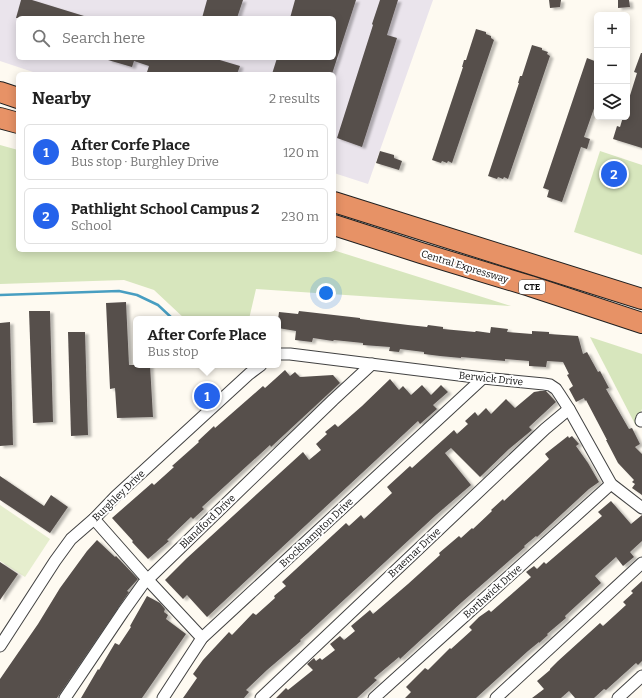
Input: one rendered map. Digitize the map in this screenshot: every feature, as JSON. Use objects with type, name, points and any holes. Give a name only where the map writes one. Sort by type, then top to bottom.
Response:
[{"type":"highway","points":[[0,92],[16,97]]},
{"type":"highway","points":[[0,118],[16,122]]},
{"type":"highway","name":"CTE","points":[[336,203],[642,299]]},
{"type":"highway","name":"Central Expressway","points":[[336,225],[642,323]]},
{"type":"street","name":"Berwick Drive","points":[[281,354],[550,385],[556,389],[569,409],[611,484],[642,508]]},
{"type":"street","name":"Blandford Drive","points":[[65,698],[147,579],[372,364]]},
{"type":"street","name":"Burghley Drive","points":[[0,646],[55,561],[71,540],[116,496],[257,368]]},
{"type":"street","name":"Brockhampton Drive","points":[[163,698],[202,638],[483,378]]},
{"type":"street","name":"Braemar Drive","points":[[261,698],[545,429],[569,409]]},
{"type":"street","name":"Borthwick Drive","points":[[374,698],[611,484]]},
{"type":"street","points":[[94,519],[202,638]]},
{"type":"street","points":[[496,698],[642,563]]},
{"type":"street","points":[[618,698],[642,676]]},
{"type":"shaded area","points":[[0,0],[433,0],[368,184],[336,174],[336,72],[33,72],[0,61]]},
{"type":"green space","points":[[0,145],[16,149],[16,252],[336,251],[511,306],[256,289],[250,316],[182,316],[154,290],[124,280],[0,284]]},
{"type":"green space","points":[[600,151],[642,165],[642,255],[574,232]]},
{"type":"green space","points":[[590,337],[642,354],[642,409],[636,426]]},
{"type":"green space","points":[[0,505],[50,539],[25,577],[0,561]]},
{"type":"building","points":[[21,0],[32,0],[84,16],[17,16]]},
{"type":"building","points":[[207,0],[243,0],[238,16],[203,16]]},
{"type":"building","points":[[295,0],[356,0],[333,72],[273,72],[276,60],[336,60],[336,16],[291,16]]},
{"type":"building","points":[[380,0],[398,0],[387,35],[397,38],[362,147],[337,138]]},
{"type":"building","points":[[549,0],[561,0],[560,7],[550,8]]},
{"type":"building","points":[[618,0],[629,0],[630,7],[618,8]]},
{"type":"building","points":[[476,29],[486,32],[486,34],[491,36],[494,40],[452,163],[442,161],[441,163],[432,160],[464,60],[466,60]]},
{"type":"building","points":[[532,45],[542,48],[542,50],[548,52],[547,54],[550,56],[508,179],[498,177],[497,179],[488,176],[520,76],[522,76]]},
{"type":"building","points":[[642,53],[642,148],[613,139],[617,126],[620,127],[622,120],[630,120],[630,95],[637,73],[634,72]]},
{"type":"building","points":[[587,58],[594,61],[594,109],[584,137],[590,139],[587,149],[581,147],[562,202],[547,197],[549,190],[543,188]]},
{"type":"building","points":[[108,60],[220,60],[240,66],[238,72],[147,72],[149,66],[134,61],[132,67]]},
{"type":"building","points":[[380,151],[394,155],[394,158],[402,161],[399,170],[376,163]]},
{"type":"building","points":[[126,302],[129,365],[133,365],[133,368],[150,368],[153,417],[117,418],[115,388],[110,389],[106,303]]},
{"type":"building","points":[[29,311],[50,311],[53,422],[33,423]]},
{"type":"building","points":[[299,311],[408,325],[427,327],[428,325],[443,327],[443,329],[475,332],[490,333],[491,327],[508,329],[507,332],[532,334],[532,331],[578,336],[583,354],[587,352],[598,372],[600,371],[609,388],[606,389],[629,429],[632,428],[640,444],[635,447],[642,454],[642,495],[632,488],[635,484],[632,482],[634,480],[618,463],[586,400],[585,401],[584,398],[576,402],[569,389],[573,386],[567,375],[569,374],[563,362],[547,361],[546,367],[529,366],[529,361],[461,358],[424,354],[424,352],[400,349],[399,352],[389,351],[390,347],[313,338],[312,342],[295,340],[296,331],[281,328],[281,316],[278,316],[279,312],[298,314]]},
{"type":"building","points":[[10,322],[13,445],[0,446],[0,323]]},
{"type":"building","points":[[68,332],[85,332],[88,435],[71,436]]},
{"type":"building","points":[[285,370],[290,376],[295,372],[300,377],[333,375],[340,383],[271,447],[270,445],[202,507],[204,509],[193,519],[191,517],[167,540],[169,541],[148,559],[112,518],[152,483],[154,485],[174,467],[172,466],[199,442],[198,441],[214,426],[215,428],[263,386],[265,388]]},
{"type":"building","points":[[390,379],[399,390],[403,386],[411,395],[422,385],[431,395],[441,385],[448,392],[433,405],[437,409],[420,424],[418,421],[207,617],[187,595],[183,599],[165,580],[303,452],[309,460],[321,450],[316,444],[327,434],[325,432],[335,424],[338,427]]},
{"type":"building","points":[[546,391],[556,402],[529,427],[532,430],[509,449],[480,477],[451,448],[445,453],[471,485],[436,515],[300,640],[301,641],[267,670],[246,690],[249,692],[244,698],[183,698],[197,678],[193,674],[203,660],[229,632],[232,635],[253,613],[256,615],[275,598],[274,596],[286,586],[282,582],[346,523],[349,526],[361,515],[364,519],[392,493],[387,487],[410,466],[412,468],[454,430],[457,434],[468,424],[465,421],[475,412],[478,416],[486,408],[491,414],[506,399],[515,408],[534,392]]},
{"type":"building","points":[[568,436],[569,438],[572,436],[579,444],[576,446],[599,482],[589,489],[537,537],[536,536],[524,546],[525,547],[400,659],[399,657],[374,678],[377,680],[357,698],[276,698],[286,688],[288,690],[313,670],[307,664],[314,658],[316,661],[320,658],[322,660],[335,650],[330,644],[340,636],[344,640],[355,631],[351,626],[370,610],[373,614],[440,555],[439,553],[459,536],[461,538],[472,528],[473,529],[492,511],[491,510],[503,499],[504,501],[549,459],[545,454]]},
{"type":"building","points":[[0,476],[44,506],[51,495],[68,507],[50,533],[0,500]]},
{"type":"building","points":[[611,501],[631,524],[642,515],[642,541],[630,552],[634,557],[623,566],[616,557],[595,576],[601,583],[565,616],[566,618],[547,634],[548,635],[476,698],[405,698],[411,692],[406,687],[425,668],[428,670],[450,648],[451,649],[472,630],[469,627],[479,617],[489,610],[491,612],[531,577],[526,572],[534,566],[537,569],[544,562],[546,564],[602,516],[598,512]]},
{"type":"building","points":[[97,540],[115,557],[116,556],[138,579],[127,591],[129,592],[57,698],[0,698],[0,679],[38,624],[60,588],[87,551]]},
{"type":"building","points":[[0,562],[18,574],[0,600]]},
{"type":"building","points":[[642,581],[642,661],[638,665],[636,663],[606,690],[604,689],[594,698],[575,698],[569,691],[561,698],[532,698],[544,689],[537,681],[600,623],[603,626],[626,605],[623,602],[633,593],[631,591]]},
{"type":"building","points":[[147,596],[160,603],[165,609],[164,612],[168,615],[166,619],[186,634],[142,698],[81,698],[115,643],[119,645],[131,627],[130,626]]},
{"type":"waterway","points":[[0,295],[119,291],[137,295],[158,305],[170,316]]},
{"type":"place","name":"Pathlight School Campus 2","points":[[614,174]]},
{"type":"place","name":"After Corfe Place","points":[[207,396]]}]
